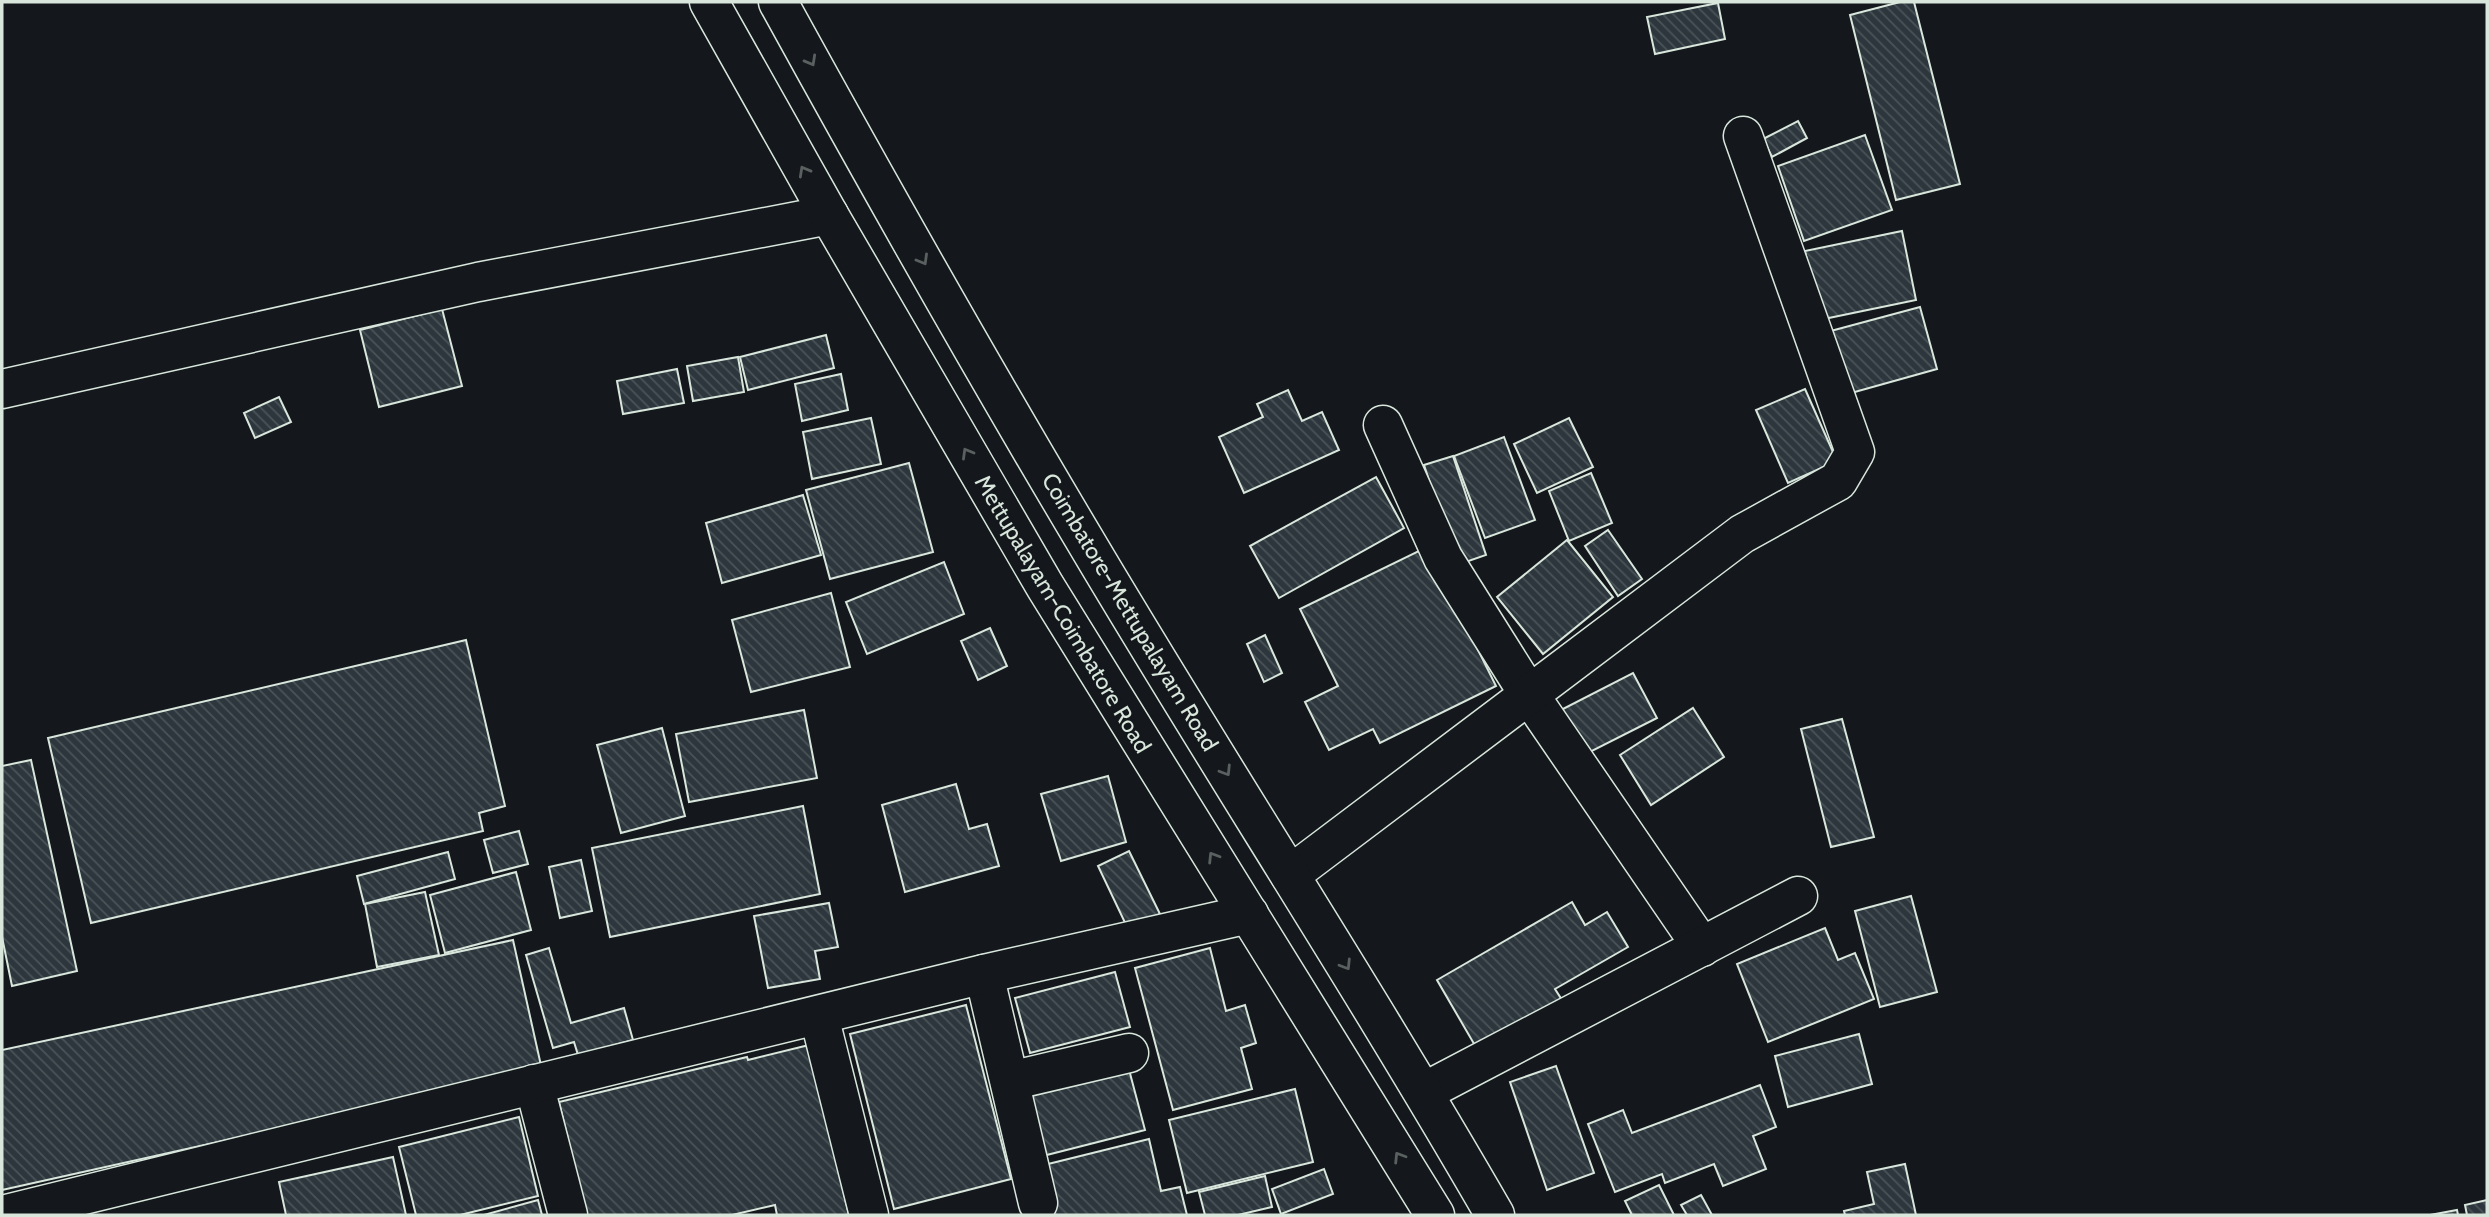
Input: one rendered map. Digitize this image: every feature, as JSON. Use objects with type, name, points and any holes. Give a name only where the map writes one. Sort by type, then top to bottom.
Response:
[{"type":"main road","name":"Mettupalayam-Coimbatore Road","points":[[709,2],[829,215],[1045,586],[1435,1215]]},
{"type":"main road","name":"Coimbatore-Mettupalayam Road","points":[[778,2],[886,196],[1083,537],[1424,1092],[1495,1215]]},
{"type":"main road","points":[[1290,875],[1742,534],[1838,481],[1855,452],[1743,136]]},
{"type":"main road","points":[[2,389],[478,282],[829,215]]},
{"type":"main road","points":[[1383,425],[1443,558],[1528,694],[1702,947]]},
{"type":"main road","points":[[1424,1092],[1798,896]]},
{"type":"main road","points":[[2,1215],[984,974],[1249,914]]},
{"type":"main road","points":[[984,974],[1038,1203]]},
{"type":"main road","points":[[819,1016],[869,1215]]},
{"type":"main road","points":[[1010,1081],[1129,1053]]},
{"type":"main road","points":[[534,1084],[568,1215]]},
{"type":"building","points":[[1900,2],[1914,2],[1960,184],[1896,200],[1850,15]]},
{"type":"building","points":[[1718,3],[1725,39],[1655,54],[1647,17]]},
{"type":"building","points":[[1798,121],[1807,138],[1772,157],[1763,139]]},
{"type":"building","points":[[1865,135],[1892,210],[1804,241],[1778,166]]},
{"type":"building","points":[[1902,231],[1916,300],[1819,320],[1805,251]]},
{"type":"building","points":[[1920,307],[1937,369],[1844,395],[1827,332]]},
{"type":"building","points":[[442,309],[462,386],[379,407],[360,330]]},
{"type":"building","points":[[826,335],[834,368],[748,390],[740,357]]},
{"type":"building","points":[[738,357],[744,392],[693,401],[687,366]]},
{"type":"building","points":[[677,369],[684,403],[623,414],[617,381]]},
{"type":"building","points":[[841,374],[848,410],[802,421],[795,384]]},
{"type":"building","points":[[1805,389],[1837,461],[1788,483],[1756,410]]},
{"type":"building","points":[[1288,390],[1302,421],[1322,412],[1339,450],[1244,493],[1219,437],[1263,417],[1257,404]]},
{"type":"building","points":[[279,397],[291,422],[255,438],[244,413]]},
{"type":"building","points":[[871,418],[881,464],[812,479],[803,432]]},
{"type":"building","points":[[1569,418],[1593,467],[1537,493],[1514,444]]},
{"type":"building","points":[[1504,437],[1535,520],[1485,538],[1454,456]]},
{"type":"building","points":[[1453,456],[1486,555],[1457,565],[1424,465]]},
{"type":"building","points":[[909,463],[933,552],[830,579],[806,490]]},
{"type":"building","points":[[1591,473],[1612,523],[1569,541],[1549,491]]},
{"type":"building","points":[[1376,477],[1404,528],[1279,598],[1250,546]]},
{"type":"building","points":[[803,495],[821,555],[722,583],[706,523]]},
{"type":"building","points":[[1608,530],[1642,579],[1618,596],[1585,546]]},
{"type":"building","points":[[1567,540],[1613,597],[1543,654],[1497,597]]},
{"type":"building","points":[[1427,547],[1496,686],[1380,743],[1373,729],[1329,750],[1305,702],[1338,686],[1300,609]]},
{"type":"building","points":[[944,562],[964,614],[867,654],[846,602]]},
{"type":"building","points":[[831,593],[850,667],[751,692],[732,620]]},
{"type":"building","points":[[990,628],[1007,666],[978,680],[961,641]]},
{"type":"building","points":[[1265,635],[1282,673],[1264,682],[1247,644]]},
{"type":"building","points":[[466,640],[505,806],[479,813],[483,831],[91,923],[48,738]]},
{"type":"building","points":[[1633,673],[1657,718],[1582,756],[1559,711]]},
{"type":"building","points":[[1693,708],[1724,757],[1651,805],[1620,755]]},
{"type":"building","points":[[804,710],[817,778],[689,802],[676,734]]},
{"type":"building","points":[[1842,719],[1874,837],[1831,847],[1801,729]]},
{"type":"building","points":[[662,728],[685,816],[621,833],[597,745]]},
{"type":"building","points":[[31,760],[77,971],[12,986],[2,937],[2,766]]},
{"type":"building","points":[[1108,776],[1126,842],[1061,861],[1041,794]]},
{"type":"building","points":[[956,784],[969,829],[987,824],[999,866],[905,892],[882,805]]},
{"type":"building","points":[[803,806],[820,894],[610,937],[592,848]]},
{"type":"building","points":[[519,831],[528,864],[493,873],[484,840]]},
{"type":"building","points":[[1129,851],[1160,914],[1128,929],[1098,866]]},
{"type":"building","points":[[448,852],[455,879],[364,904],[357,876]]},
{"type":"building","points":[[581,860],[592,911],[560,918],[549,867]]},
{"type":"building","points":[[516,872],[531,930],[445,953],[430,895]]},
{"type":"building","points":[[425,892],[439,955],[377,967],[365,904]]},
{"type":"building","points":[[1911,896],[1937,992],[1880,1007],[1855,911]]},
{"type":"building","points":[[1572,902],[1585,925],[1607,912],[1628,947],[1555,989],[1562,1000],[1477,1049],[1437,980]]},
{"type":"building","points":[[829,903],[838,947],[815,951],[820,979],[768,988],[754,916]]},
{"type":"building","points":[[1825,928],[1838,960],[1855,953],[1874,999],[1768,1042],[1737,964]]},
{"type":"building","points":[[513,940],[542,1070],[2,1190],[2,1050]]},
{"type":"building","points":[[549,948],[571,1023],[624,1008],[633,1040],[578,1055],[574,1042],[553,1048],[526,955]]},
{"type":"building","points":[[1210,948],[1226,1011],[1245,1005],[1256,1043],[1241,1048],[1252,1089],[1173,1110],[1135,968]]},
{"type":"building","points":[[1115,972],[1130,1027],[1030,1053],[1015,998]]},
{"type":"building","points":[[966,1005],[1011,1179],[894,1209],[850,1034]]},
{"type":"building","points":[[1859,1034],[1872,1084],[1788,1107],[1775,1056]]},
{"type":"building","points":[[809,1045],[849,1215],[777,1215],[775,1205],[732,1215],[586,1215],[559,1102]]},
{"type":"building","points":[[1127,1062],[1145,1130],[1035,1158],[1018,1090]]},
{"type":"building","points":[[1556,1066],[1594,1173],[1547,1190],[1510,1082]]},
{"type":"building","points":[[1760,1085],[1776,1127],[1753,1136],[1766,1169],[1723,1186],[1714,1164],[1665,1183],[1662,1174],[1615,1192],[1588,1124],[1623,1110],[1632,1133]]},
{"type":"building","points":[[1295,1089],[1313,1162],[1187,1193],[1169,1120]]},
{"type":"building","points":[[519,1117],[538,1196],[460,1215],[416,1215],[399,1147]]},
{"type":"building","points":[[1149,1139],[1161,1191],[1180,1187],[1187,1215],[1048,1215],[1036,1167]]},
{"type":"building","points":[[393,1157],[406,1215],[286,1215],[279,1182]]},
{"type":"building","points":[[1905,1164],[1916,1215],[1845,1215],[1844,1211],[1874,1204],[1867,1172]]},
{"type":"building","points":[[1324,1169],[1333,1194],[1281,1214],[1272,1189]]},
{"type":"building","points":[[1265,1176],[1272,1207],[1238,1215],[1205,1215],[1199,1192]]},
{"type":"building","points":[[1659,1185],[1674,1215],[1632,1215],[1625,1201]]},
{"type":"building","points":[[1701,1195],[1712,1215],[1687,1215],[1681,1205]]},
{"type":"building","points":[[538,1200],[542,1215],[484,1215]]},
{"type":"building","points":[[2487,1200],[2487,1215],[2467,1215],[2465,1205]]},
{"type":"building","points":[[2457,1210],[2458,1215],[2430,1215]]}]
